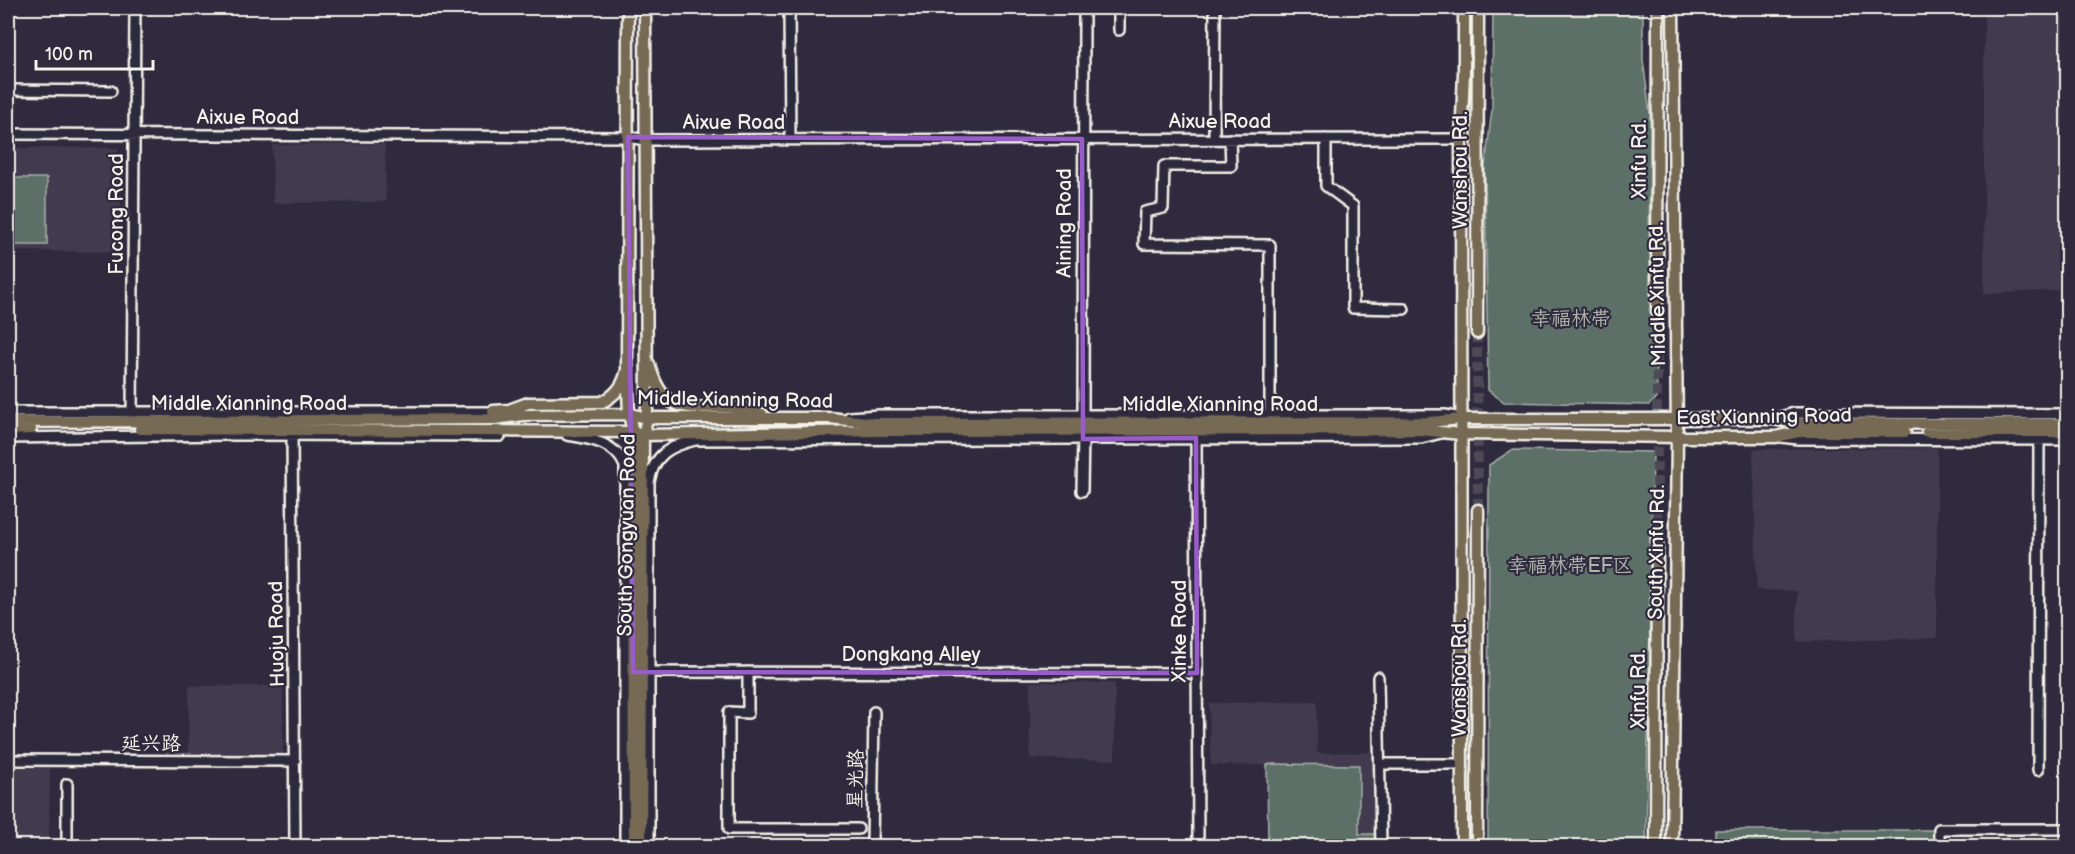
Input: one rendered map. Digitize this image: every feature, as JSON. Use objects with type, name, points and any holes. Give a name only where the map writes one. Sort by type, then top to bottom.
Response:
[{"type":"main road","name":"South Gongyuan Road","points":[[628,8],[627,367],[629,414],[638,434],[634,846]]},
{"type":"main road","name":"South Gongyuan Road","points":[[638,434],[647,418],[645,8]]},
{"type":"main road","points":[[1462,846],[1461,139],[1464,8]]},
{"type":"main road","name":"Wanshou Rd.","points":[[1478,8],[1478,333]]},
{"type":"main road","name":"Xinfu Rd.","points":[[1657,311],[1658,8]]},
{"type":"main road","name":"Middle Xinfu Rd.","points":[[1673,8],[1677,437]]},
{"type":"main road","points":[[646,352],[651,371],[659,387],[674,404],[687,407],[741,408],[777,418]]},
{"type":"main road","points":[[493,411],[509,410],[528,403],[602,402],[614,394],[622,384],[627,367]]},
{"type":"main road","name":"Middle Xianning Road","points":[[8,422],[132,416],[292,428],[495,419],[523,415],[629,414],[647,418],[830,418],[874,423],[1420,430],[1461,434]]},
{"type":"main road","name":"East Xianning Road","points":[[1461,419],[1773,419],[1797,423],[2067,424]]},
{"type":"main road","name":"Middle Xianning Road","points":[[1196,427],[1430,422],[1461,419]]},
{"type":"main road","name":"Middle Xianning Road","points":[[8,430],[292,428],[680,435],[1083,426]]},
{"type":"main road","name":"East Xianning Road","points":[[1461,434],[1677,437],[1776,436],[1798,432],[2067,432]]},
{"type":"main road","name":"South Xinfu Rd.","points":[[1672,846],[1677,437]]},
{"type":"main road","name":"Wanshou Rd.","points":[[1477,846],[1478,510]]},
{"type":"main road","name":"Xinfu Rd.","points":[[1656,846],[1657,532]]},
{"type":"main road","name":"South Gongyuan Road","points":[[637,672],[641,846]]},
{"type":"main road","points":[[1461,799],[1469,846]]},
{"type":"main road","points":[[1656,809],[1667,846]]},
{"type":"street","name":"Fucong Road","points":[[132,416],[135,8]]},
{"type":"street","points":[[789,8],[790,139]]},
{"type":"street","name":"Aining Road","points":[[1082,491],[1084,8]]},
{"type":"street","points":[[1119,8],[1119,30]]},
{"type":"street","points":[[1214,139],[1215,8]]},
{"type":"street","points":[[8,90],[111,91]]},
{"type":"street","name":"Aixue Road","points":[[8,134],[628,137],[646,140],[1461,139]]},
{"type":"street","points":[[1230,139],[1231,166],[1164,166],[1163,208],[1145,212],[1144,244],[1270,245],[1270,415]]},
{"type":"street","points":[[1326,139],[1326,186],[1353,206],[1353,308],[1404,309]]},
{"type":"street","points":[[8,412],[132,416],[493,411],[523,415]]},
{"type":"street","points":[[1773,419],[1794,413],[2067,414]]},
{"type":"street","points":[[625,846],[651,473],[653,465],[663,454],[678,445],[695,440],[1083,426],[1196,427],[1270,415],[1445,415],[1461,419]]},
{"type":"street","name":"Xinke Road","points":[[1196,427],[1198,846]]},
{"type":"street","points":[[8,438],[292,428]]},
{"type":"street","name":"Huoju Road","points":[[292,428],[295,846]]},
{"type":"street","points":[[556,432],[605,444],[618,454],[624,466],[649,846]]},
{"type":"street","points":[[680,435],[695,440]]},
{"type":"street","points":[[1776,436],[1798,439],[2067,440]]},
{"type":"street","points":[[2038,770],[2039,440]]},
{"type":"street","name":"Dongkang Alley","points":[[637,672],[1197,673]]},
{"type":"street","points":[[748,672],[748,712],[729,712],[729,829],[858,829]]},
{"type":"street","points":[[1378,677],[1381,846]]},
{"type":"street","name":"星光路","points":[[872,846],[874,712]]},
{"type":"street","name":"延兴路","points":[[8,760],[295,761]]},
{"type":"street","points":[[1380,764],[1461,764]]},
{"type":"street","points":[[68,784],[68,846]]},
{"type":"street","points":[[1939,846],[1939,829],[2067,829]]},
{"type":"highlighted area","points":[[628,137],[1082,139],[1083,439],[1196,438],[1197,673],[633,672]]},
{"type":"shaded area","points":[[1984,8],[2067,8],[2067,290],[1984,294]]},
{"type":"shaded area","points":[[385,144],[386,202],[273,203],[272,145]]},
{"type":"shaded area","points":[[8,148],[118,148],[123,252],[8,251]]},
{"type":"shaded area","points":[[1937,448],[1937,638],[1797,642],[1797,591],[1757,590],[1753,449]]},
{"type":"shaded area","points":[[1030,682],[1115,683],[1115,760],[1030,759]]},
{"type":"shaded area","points":[[189,686],[283,686],[283,754],[188,754]]},
{"type":"shaded area","points":[[1317,701],[1317,753],[1375,752],[1376,846],[1268,846],[1267,765],[1211,765],[1209,703]]},
{"type":"shaded area","points":[[8,768],[50,768],[49,846],[8,846]]},
{"type":"green space","name":"幸福林带","points":[[1493,8],[1643,8],[1643,60],[1650,114],[1649,253],[1655,259],[1657,398],[1649,405],[1504,402],[1488,390],[1485,168],[1492,109]]},
{"type":"green space","points":[[8,178],[47,178],[47,245],[8,245]]},
{"type":"green space","name":"幸福林带EF区","points":[[1512,450],[1653,452],[1646,846],[1488,846],[1489,465]]},
{"type":"green space","points":[[1267,765],[1359,765],[1359,834],[1376,834],[1376,846],[1268,846]]},
{"type":"green space","points":[[1715,830],[1935,830],[1935,846],[1715,846]]},
{"type":"tunnel","points":[[1657,311],[1657,532]]},
{"type":"tunnel","points":[[1477,333],[1478,510]]}]
